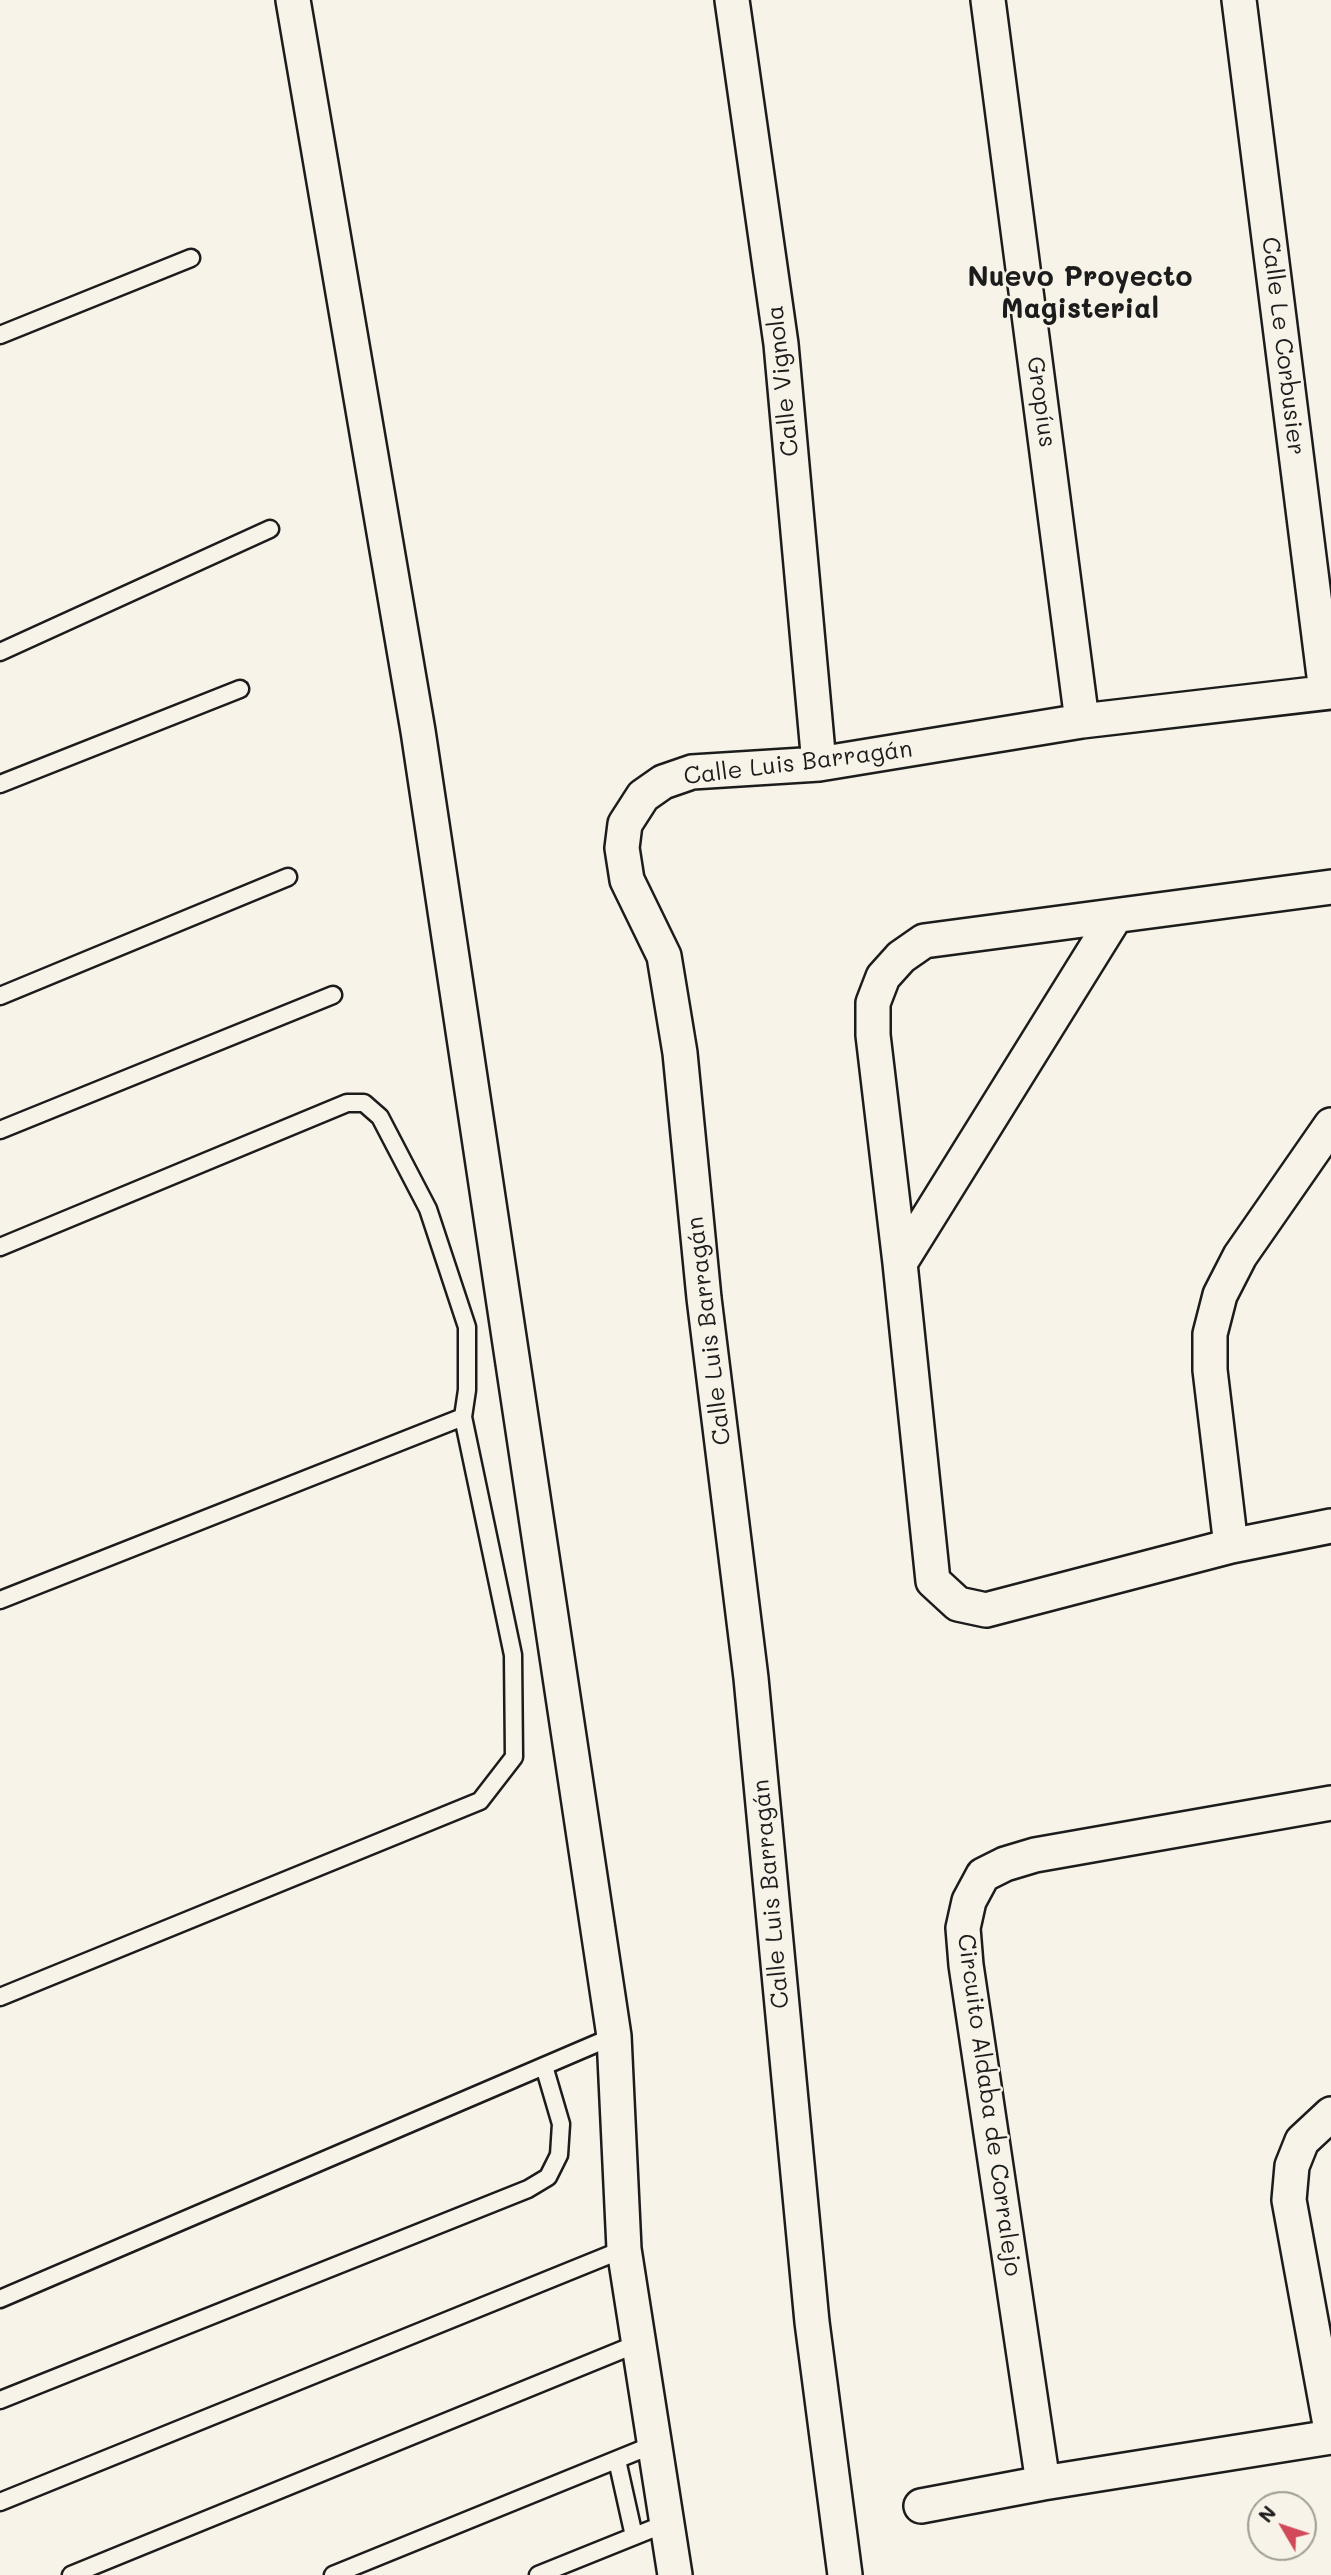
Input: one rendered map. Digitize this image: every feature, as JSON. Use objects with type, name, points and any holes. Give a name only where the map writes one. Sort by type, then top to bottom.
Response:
[{"type":"street","points":[[293,0],[418,731],[614,2036],[624,2249],[675,2575]]},
{"type":"street","name":"Calle Vignola","points":[[732,0],[781,344],[819,764]]},
{"type":"street","name":"Gropíus","points":[[988,0],[1082,721]]},
{"type":"street","name":"Calle Le Corbusier","points":[[1239,0],[1329,692]]},
{"type":"street","name":"Calle Luis Barragán","points":[[845,2575],[812,2322],[751,1678],[704,1298],[680,1053],[664,956],[627,880],[622,848],[625,824],[643,796],[663,782],[692,772],[819,764],[1082,721],[1329,692]]},
{"type":"street","points":[[1331,887],[924,942],[901,957],[883,977],[873,1003],[873,1035],[901,1263],[933,1581],[958,1604],[986,1611],[1231,1546],[1331,1526]]},
{"type":"street","points":[[901,1263],[1115,917]]},
{"type":"street","points":[[1231,1546],[1210,1370],[1210,1334],[1220,1295],[1240,1256],[1331,1125]]},
{"type":"street","name":"Circuito Aldaba de Corralejo","points":[[1043,2483],[966,1965],[962,1928],[969,1901],[983,1875],[1035,1855],[1331,1803]]},
{"type":"street","points":[[1331,2114],[1302,2141],[1292,2166],[1289,2200],[1331,2430]]},
{"type":"street","points":[[921,2506],[1043,2483],[1331,2437]]},
{"type":"lane","points":[[0,335],[191,258]]},
{"type":"lane","points":[[0,652],[271,530]]},
{"type":"lane","points":[[0,784],[240,689]]},
{"type":"lane","points":[[0,996],[288,877]]},
{"type":"lane","points":[[0,1130],[333,995]]},
{"type":"lane","points":[[0,1247],[346,1103],[364,1103],[380,1117],[428,1209],[467,1327],[467,1390],[463,1417],[513,1655],[514,1757],[480,1801],[0,1997]]},
{"type":"lane","points":[[0,1600],[463,1417]]},
{"type":"lane","points":[[0,2299],[614,2036]]},
{"type":"lane","points":[[0,2400],[528,2189],[548,2177],[559,2155],[561,2124],[544,2066]]},
{"type":"lane","points":[[0,2502],[624,2249]]},
{"type":"lane","points":[[71,2575],[639,2343]]},
{"type":"lane","points":[[333,2575],[655,2444]]},
{"type":"lane","points":[[617,2460],[634,2536]]},
{"type":"lane","points":[[538,2575],[667,2523]]},
{"type":"district","name":"Nuevo Proyecto Magisterial","points":[[1080,293]]}]
